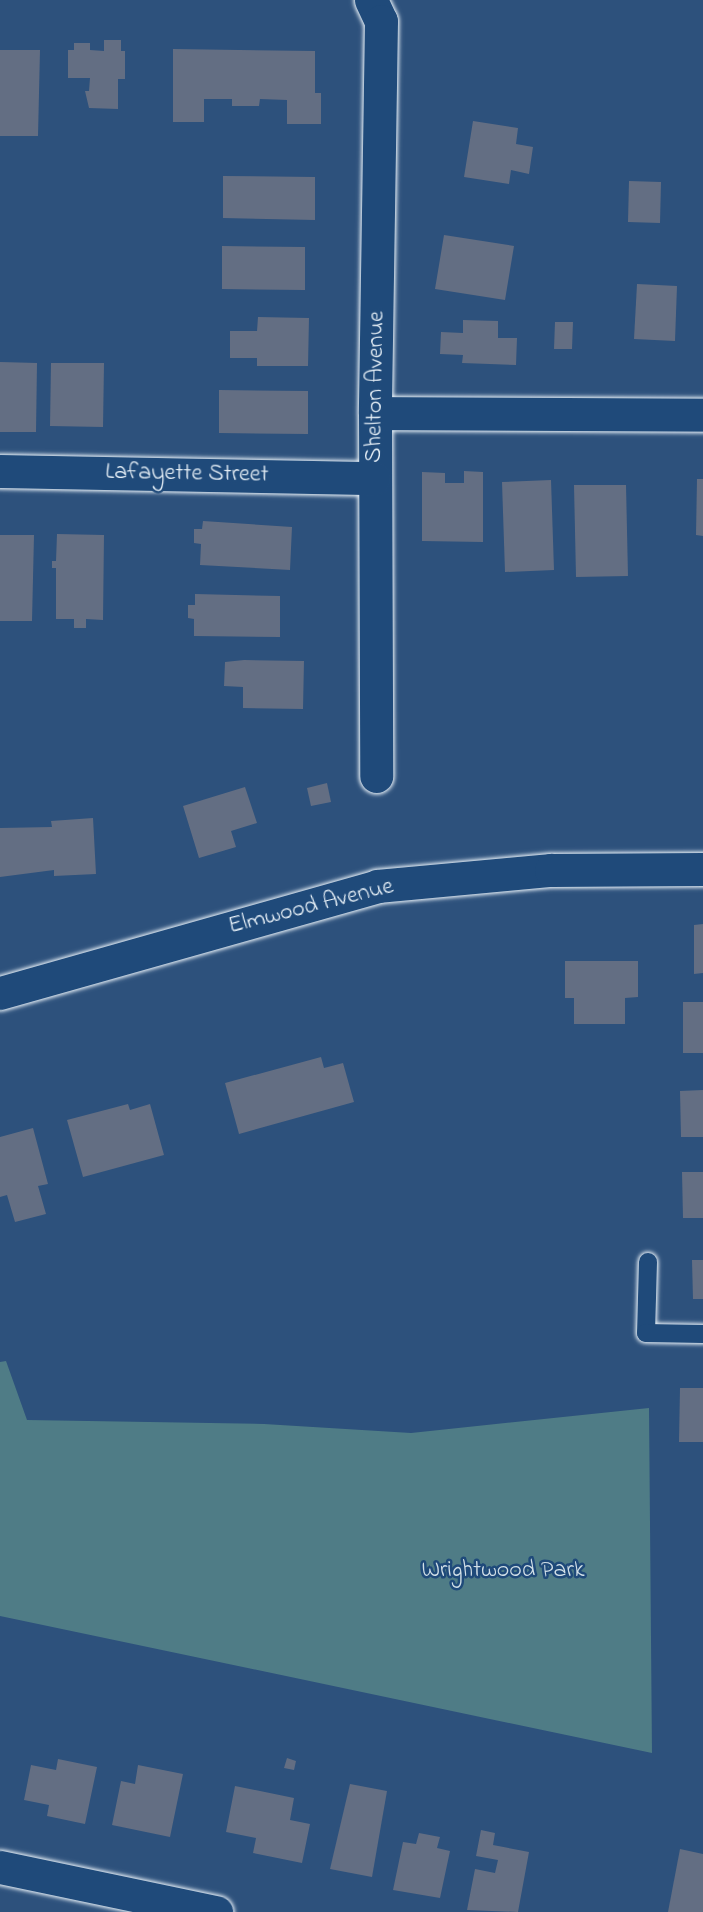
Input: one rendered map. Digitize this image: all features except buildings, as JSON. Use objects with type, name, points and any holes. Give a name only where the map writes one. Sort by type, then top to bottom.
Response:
[{"type":"street","name":"Shelton Avenue","points":[[371,0],[381,21],[374,477],[376,776]]},
{"type":"street","points":[[375,413],[703,415]]},
{"type":"street","name":"Lafayette Street","points":[[0,471],[374,477]]},
{"type":"street","name":"Elmwood Avenue","points":[[0,993],[377,886],[551,870],[703,869]]},
{"type":"street","points":[[0,1867],[216,1912]]},
{"type":"lane","points":[[648,1262],[646,1333],[703,1334]]},
{"type":"green space","name":"Wrightwood Park","points":[[6,1361],[27,1420],[264,1424],[411,1433],[649,1408],[652,1753],[0,1616],[0,1362]]}]
